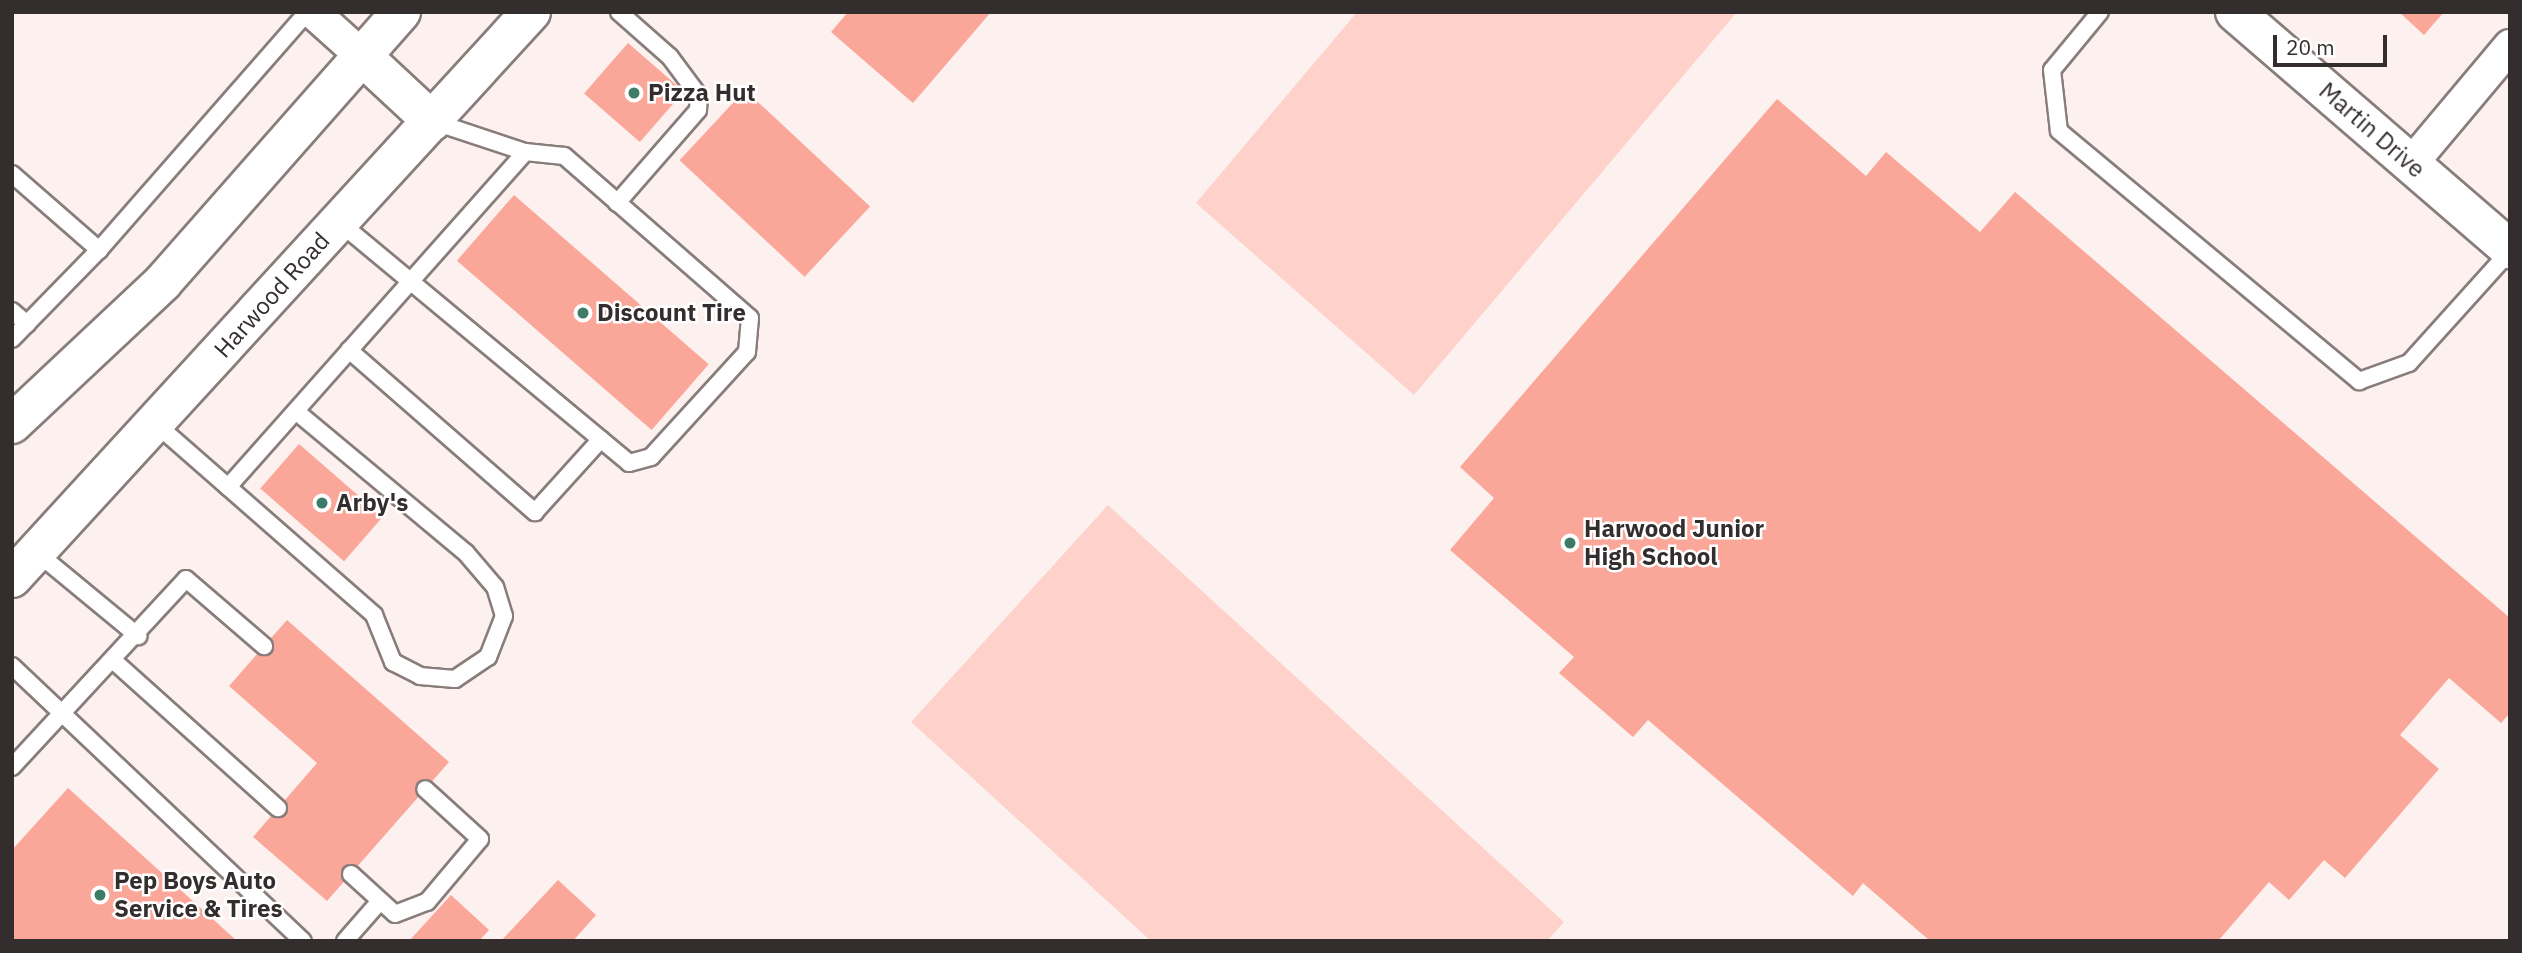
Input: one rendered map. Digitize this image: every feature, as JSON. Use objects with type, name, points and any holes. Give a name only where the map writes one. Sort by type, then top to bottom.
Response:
[{"type":"main road","points":[[12,424],[163,282],[401,12]]},
{"type":"main road","name":"Harwood Road","points":[[24,564],[531,12]]},
{"type":"main road","name":"Martin Drive","points":[[2235,12],[2510,250]]},
{"type":"main road","points":[[362,56],[432,121]]},
{"type":"street","points":[[313,12],[362,56]]},
{"type":"street","points":[[2411,164],[2510,46]]},
{"type":"lane","points":[[12,339],[99,250],[307,12]]},
{"type":"lane","points":[[617,203],[698,110],[699,96],[670,57],[619,12]]},
{"type":"lane","points":[[2100,12],[2052,70],[2059,131],[2359,381],[2409,363],[2510,250]]},
{"type":"lane","points":[[339,222],[629,463],[651,457],[747,352],[750,318],[564,156],[525,152],[432,121]]},
{"type":"lane","points":[[228,487],[525,152]]},
{"type":"lane","points":[[12,174],[99,250]]},
{"type":"lane","points":[[12,311],[27,324]]},
{"type":"lane","points":[[349,350],[536,512],[601,439]]},
{"type":"lane","points":[[155,423],[374,615],[393,662],[420,676],[455,679],[488,657],[504,617],[495,587],[466,553],[297,412]]},
{"type":"lane","points":[[24,564],[138,636]]},
{"type":"lane","points":[[12,767],[115,662],[187,579],[264,646]]},
{"type":"lane","points":[[115,662],[278,808]]},
{"type":"lane","points":[[12,666],[303,941]]},
{"type":"lane","points":[[351,874],[395,914],[427,902],[480,839],[425,789]]},
{"type":"lane","points":[[345,941],[380,901]]},
{"type":"shaded area","points":[[1357,12],[1737,12],[1414,395],[1196,203]]},
{"type":"shaded area","points":[[1108,505],[1564,922],[1547,941],[1151,941],[911,722]]},
{"type":"building","points":[[848,12],[991,12],[913,103],[831,32]]},
{"type":"building","points":[[2399,12],[2444,12],[2424,35]]},
{"type":"building","name":"Pizza Hut","points":[[628,43],[684,92],[640,142],[584,94]]},
{"type":"building","points":[[745,90],[870,207],[805,277],[680,160]]},
{"type":"building","points":[[1777,99],[1866,176],[1886,152],[1980,232],[2015,192],[2510,618],[2510,713],[2501,723],[2449,678],[2400,735],[2439,769],[2345,878],[2324,860],[2289,900],[2269,882],[2218,941],[1930,941],[1863,883],[1853,896],[1648,720],[1633,737],[1559,673],[1574,657],[1450,550],[1494,498],[1460,467]]},
{"type":"building","name":"Discount Tire","points":[[514,195],[709,364],[652,430],[457,261]]},
{"type":"building","name":"Arby's","points":[[299,444],[383,517],[344,561],[260,489]]},
{"type":"building","points":[[287,620],[449,762],[327,901],[253,837],[317,763],[229,686]]},
{"type":"building","name":"Pep Boys Auto Service & Tires","points":[[68,788],[237,941],[12,941],[12,850]]},
{"type":"building","points":[[558,880],[596,915],[573,941],[501,941]]},
{"type":"building","points":[[451,895],[489,930],[479,941],[409,941]]},
{"type":"place","name":"Pizza Hut","points":[[634,93]]},
{"type":"place","name":"Discount Tire","points":[[583,313]]},
{"type":"place","name":"Arby's","points":[[322,503]]},
{"type":"place","name":"Harwood Junior High School","points":[[1570,543]]},
{"type":"place","name":"Pep Boys Auto Service & Tires","points":[[100,895]]}]
